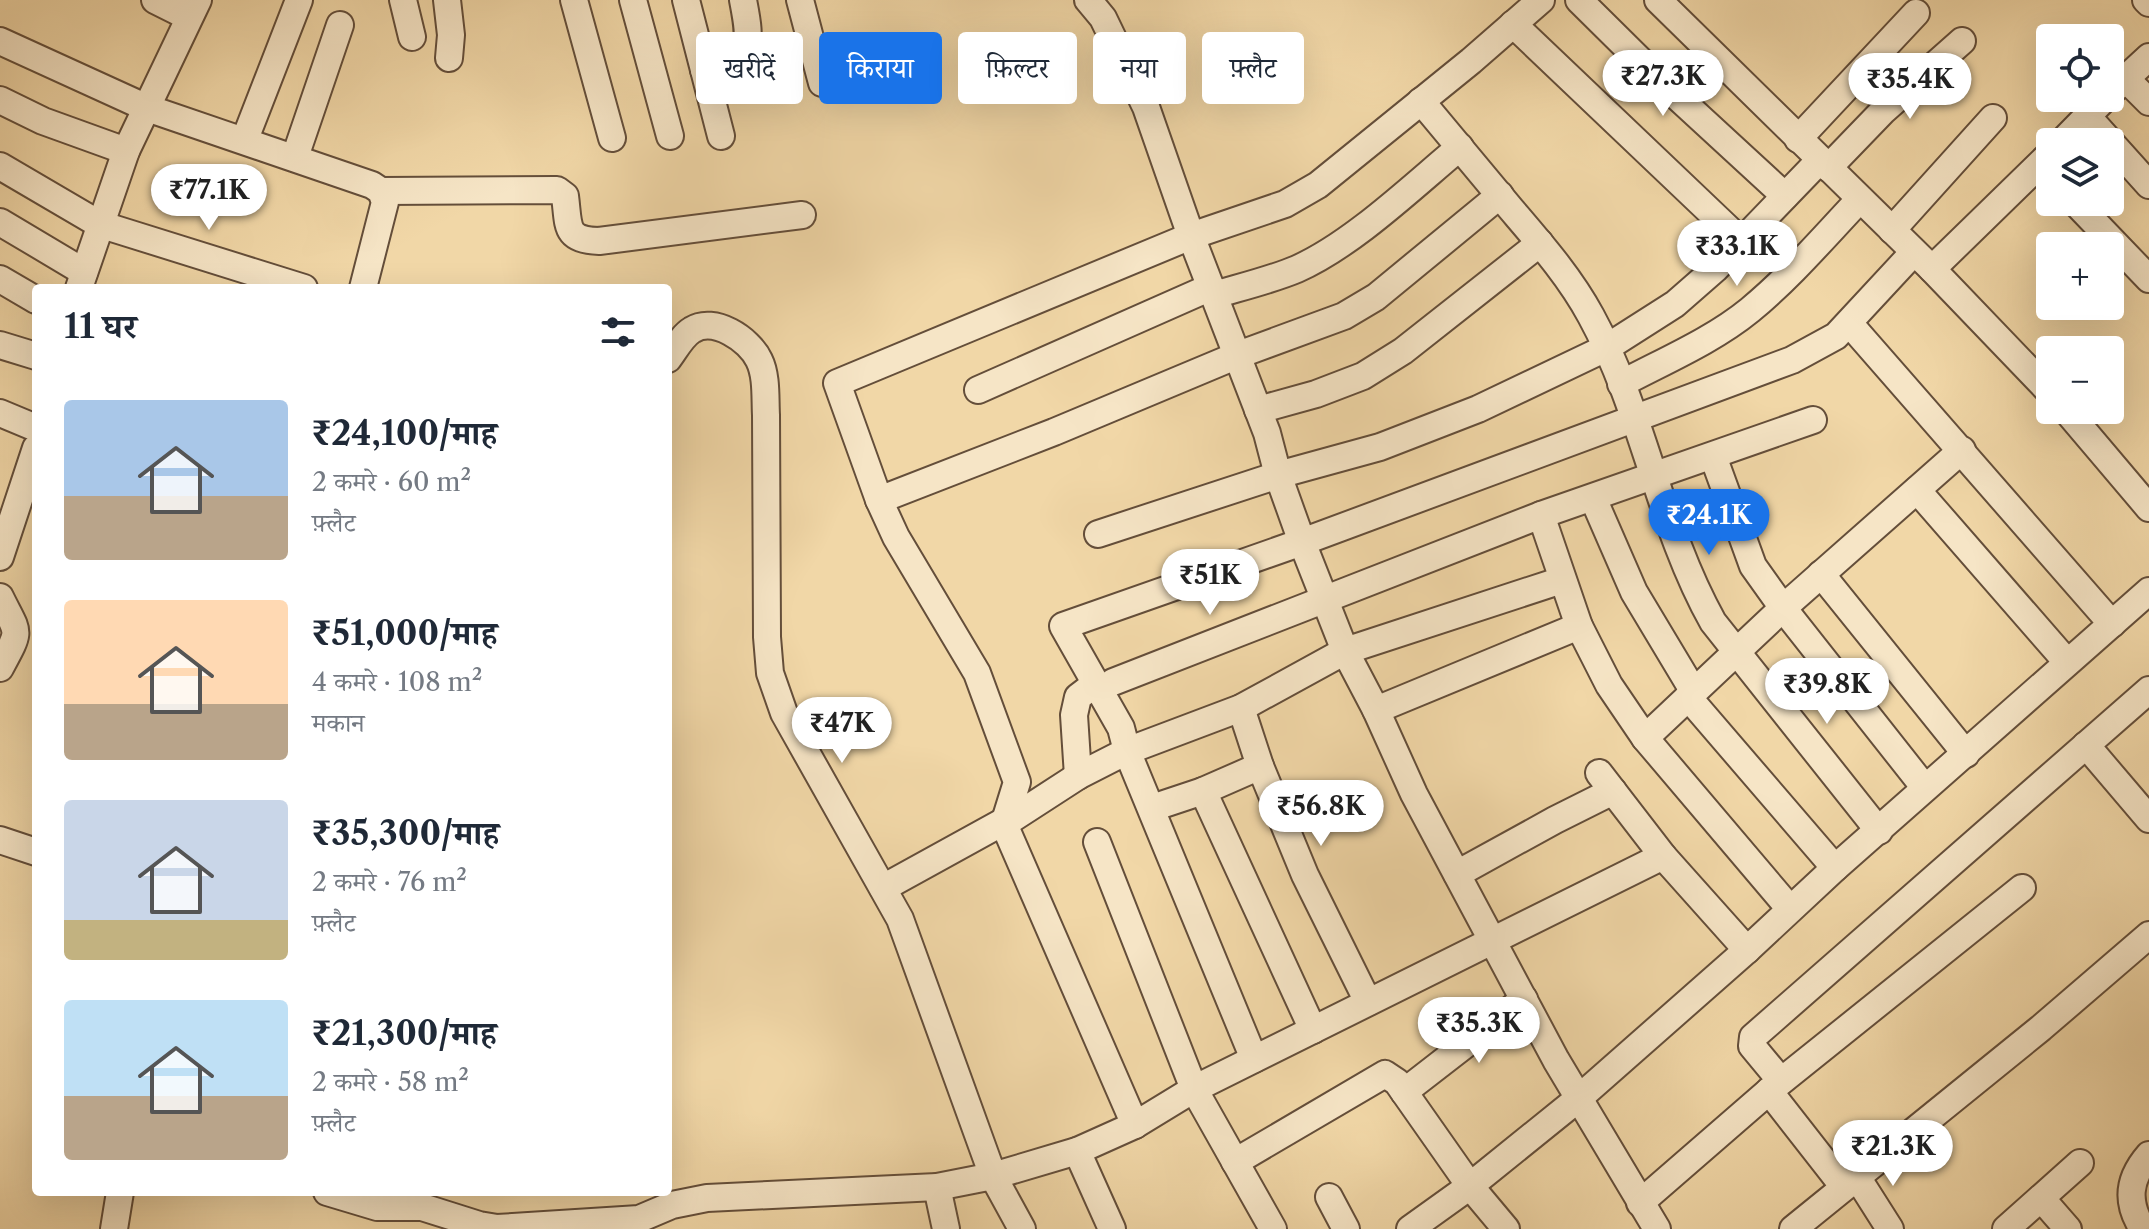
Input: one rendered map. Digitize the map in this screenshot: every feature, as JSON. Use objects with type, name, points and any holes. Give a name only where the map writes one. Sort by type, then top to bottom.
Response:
[{"type":"street","points":[[0,222],[82,280],[126,151],[194,9],[155,0]]},
{"type":"street","points":[[245,139],[299,0]]},
{"type":"street","points":[[403,0],[412,37]]},
{"type":"street","points":[[447,0],[451,35],[449,58]]},
{"type":"street","points":[[574,0],[612,138]]},
{"type":"street","points":[[633,0],[670,136]]},
{"type":"street","points":[[686,0],[696,39]]},
{"type":"street","points":[[743,0],[748,32]]},
{"type":"street","points":[[800,0],[819,72]]},
{"type":"street","points":[[1088,0],[1103,18],[1146,107],[1191,236],[1258,410],[1302,542],[1345,651],[1414,794],[1524,999],[1657,1229]]},
{"type":"street","points":[[1135,1125],[1004,824],[1017,782],[977,673],[896,537],[879,500],[837,383],[1191,236],[1285,204],[1307,191],[1421,101],[1541,0]]},
{"type":"street","points":[[1579,0],[1785,196]]},
{"type":"street","points":[[1658,0],[1923,260],[2036,377]]},
{"type":"street","points":[[1798,139],[1916,13]]},
{"type":"street","points":[[1513,24],[1741,241]]},
{"type":"street","points":[[295,157],[340,25]]},
{"type":"street","points":[[0,41],[147,108],[245,139],[381,191],[557,190],[565,196],[570,231],[575,238],[584,240],[599,241],[802,215]]},
{"type":"street","points":[[1098,534],[1278,475],[1380,447],[1478,409],[1606,348],[1675,304],[1785,196],[1962,41]]},
{"type":"street","points":[[2124,80],[2149,57]]},
{"type":"street","points":[[2124,89],[2149,102]]},
{"type":"street","points":[[0,100],[43,121],[126,151]]},
{"type":"street","points":[[1421,101],[1540,243],[1591,315],[1621,384],[1697,594],[1736,653],[1879,831]]},
{"type":"street","points":[[713,104],[721,136]]},
{"type":"street","points":[[2076,128],[2091,112]]},
{"type":"street","points":[[2099,112],[2149,185]]},
{"type":"street","points":[[1892,230],[1993,118]]},
{"type":"street","points":[[978,390],[1212,291],[1296,269],[1354,233],[1460,147]]},
{"type":"street","points":[[0,166],[99,224],[291,284]]},
{"type":"street","points":[[1254,1059],[1127,751],[1104,683],[1063,626],[1302,542],[1813,351],[2036,173]]},
{"type":"street","points":[[364,284],[383,217],[385,202],[381,191]]},
{"type":"street","points":[[879,500],[1054,432],[1238,355],[1344,316],[1376,297],[1500,195]]},
{"type":"street","points":[[1621,384],[1717,333],[1749,311],[1860,199]]},
{"type":"street","points":[[2088,216],[2149,279]]},
{"type":"street","points":[[1258,410],[1316,394],[1363,376],[1403,351],[1540,243]]},
{"type":"street","points":[[0,279],[32,298]]},
{"type":"street","points":[[1849,323],[2112,624]]},
{"type":"street","points":[[672,354],[690,331],[702,325],[738,336],[759,360],[764,379],[766,415],[767,637],[770,673],[784,713],[900,919],[993,1176],[1022,1229]]},
{"type":"street","points":[[0,345],[32,355]]},
{"type":"street","points":[[0,413],[32,426]]},
{"type":"street","points":[[1078,776],[1074,715],[1078,697],[1104,683],[1541,515],[1813,420]]},
{"type":"street","points":[[2078,424],[2149,508]]},
{"type":"street","points":[[1645,738],[1783,608],[1962,450]]},
{"type":"street","points":[[0,557],[10,487],[32,454]]},
{"type":"street","points":[[1713,456],[1753,566],[1925,788]]},
{"type":"street","points":[[1917,490],[2067,662]]},
{"type":"street","points":[[1593,498],[1634,592],[1691,695],[1835,868]]},
{"type":"street","points":[[1541,515],[1579,626],[1609,685],[1645,738],[1790,909]]},
{"type":"street","points":[[1821,574],[1966,754]]},
{"type":"street","points":[[883,888],[1004,824],[1078,776],[1127,751],[1241,708],[1345,651],[1562,580]]},
{"type":"street","points":[[1410,1229],[1470,1186],[1579,1098],[2149,591]]},
{"type":"street","points":[[0,597],[16,624],[16,635],[0,668]]},
{"type":"street","points":[[1376,710],[1579,626]]},
{"type":"street","points":[[1890,1229],[1775,1086],[1752,1046],[1753,1037],[2149,691]]},
{"type":"street","points":[[1241,708],[1260,766],[1305,875],[1368,1002]]},
{"type":"street","points":[[2086,745],[2149,819]]},
{"type":"street","points":[[1152,808],[1203,791],[1260,766]]},
{"type":"street","points":[[1457,874],[1555,820],[1606,782],[1663,856],[1747,950]]},
{"type":"street","points":[[1203,791],[1313,1030]]},
{"type":"street","points":[[0,840],[32,851]]},
{"type":"street","points":[[1097,842],[1194,1089],[1273,1229]]},
{"type":"street","points":[[339,1196],[367,1205],[422,1207],[442,1222],[497,1228],[639,1219],[672,1205],[718,1196],[937,1187],[993,1176],[1077,1151],[1135,1125],[1194,1089],[1663,856]]},
{"type":"street","points":[[1640,1203],[1775,1086],[2022,888]]},
{"type":"street","points":[[1793,1229],[2041,1028],[2149,935]]},
{"type":"street","points":[[1404,1092],[1524,999]]},
{"type":"street","points":[[1235,1162],[1385,1074],[1391,1076],[1404,1092],[1470,1186],[1506,1229]]},
{"type":"street","points":[[1077,1151],[1112,1229]]},
{"type":"street","points":[[2141,1228],[2132,1209],[2130,1193],[2134,1177],[2149,1155]]},
{"type":"street","points":[[2006,1229],[2080,1163]]},
{"type":"street","points":[[937,1187],[946,1229]]},
{"type":"street","points":[[114,1229],[119,1196]]},
{"type":"street","points":[[1329,1197],[1346,1229]]},
{"type":"street","points":[[2041,1198],[2068,1229]]}]
